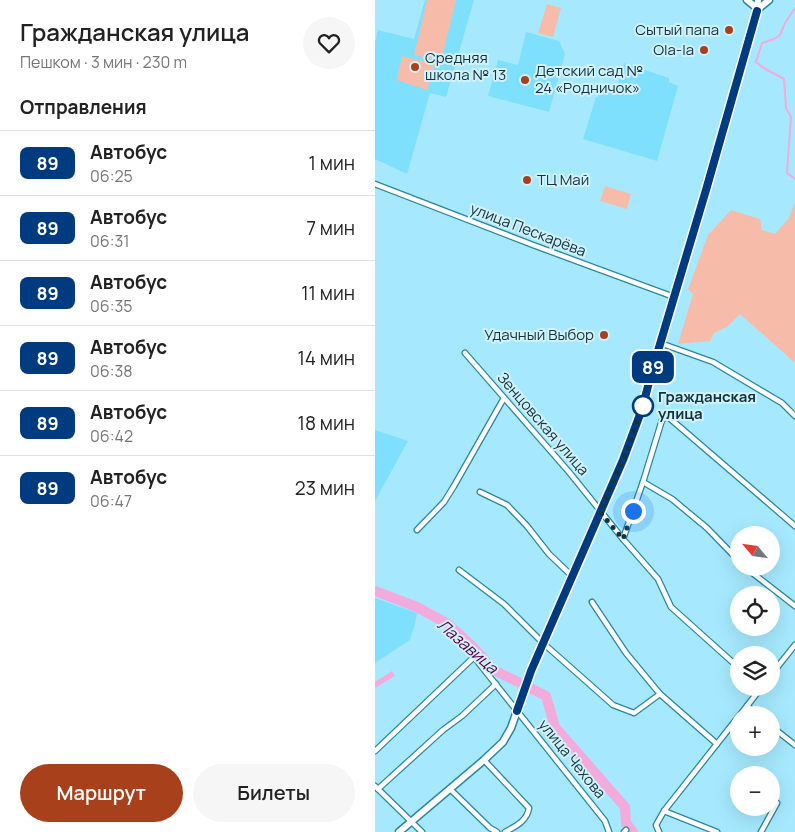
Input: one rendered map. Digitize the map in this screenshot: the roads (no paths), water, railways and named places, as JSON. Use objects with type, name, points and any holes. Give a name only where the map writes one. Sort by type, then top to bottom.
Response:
[{"type":"main road","points":[[747,0],[757,10]]},
{"type":"main road","points":[[399,832],[485,760],[503,742],[511,728],[531,671],[623,460],[642,409],[706,190],[757,10],[758,0]]},
{"type":"main road","points":[[757,10],[769,0]]},
{"type":"street","name":"улица Пескарёва","points":[[375,184],[674,297]]},
{"type":"street","points":[[660,343],[713,362],[782,403],[795,416]]},
{"type":"street","name":"Зенцовская улица","points":[[465,353],[569,472],[600,512],[658,579],[671,607],[730,660]]},
{"type":"street","points":[[417,530],[444,502],[504,398]]},
{"type":"street","points":[[623,539],[643,482],[661,420],[667,416],[795,526]]},
{"type":"street","points":[[643,482],[673,499],[707,528],[730,552]]},
{"type":"street","points":[[480,492],[507,505],[527,526],[549,554],[572,576]]},
{"type":"street","points":[[459,570],[503,604],[543,643],[613,705],[634,712],[660,694]]},
{"type":"street","points":[[756,576],[795,606]]},
{"type":"street","points":[[592,602],[626,653],[660,694],[717,744]]},
{"type":"street","points":[[780,664],[795,645]]},
{"type":"street","name":"улица Чехова","points":[[375,751],[474,657],[605,821],[609,832]]},
{"type":"street","points":[[423,832],[377,788],[496,684]]},
{"type":"street","points":[[747,706],[755,696]]},
{"type":"street","points":[[659,832],[656,825],[664,811],[730,727]]},
{"type":"street","points":[[780,733],[795,745]]},
{"type":"street","points":[[485,760],[529,808],[528,815],[519,825],[505,832]]},
{"type":"street","points":[[450,789],[490,828],[497,832]]},
{"type":"street","points":[[664,811],[717,832]]},
{"type":"street","points":[[761,832],[770,816]]},
{"type":"waterway","points":[[795,8],[780,35],[762,43],[756,62],[784,79],[786,108],[791,117],[787,173],[795,179]]},
{"type":"waterway","name":"Лазавица","points":[[375,591],[417,607],[448,624],[494,670],[546,696],[555,727],[625,807],[626,823],[633,832]]},
{"type":"place","name":"Сытый папа","points":[[729,30]]},
{"type":"place","name":"Ola-la","points":[[704,50]]},
{"type":"place","name":"Средняя школа № 13","points":[[415,67]]},
{"type":"place","name":"Детский сад № 24 «Родничок»","points":[[525,80]]},
{"type":"place","name":"ТЦ Май","points":[[527,180]]},
{"type":"place","name":"Удачный Выбор","points":[[604,335]]},
{"type":"place","name":"Гражданская улица","points":[[643,406]]}]
